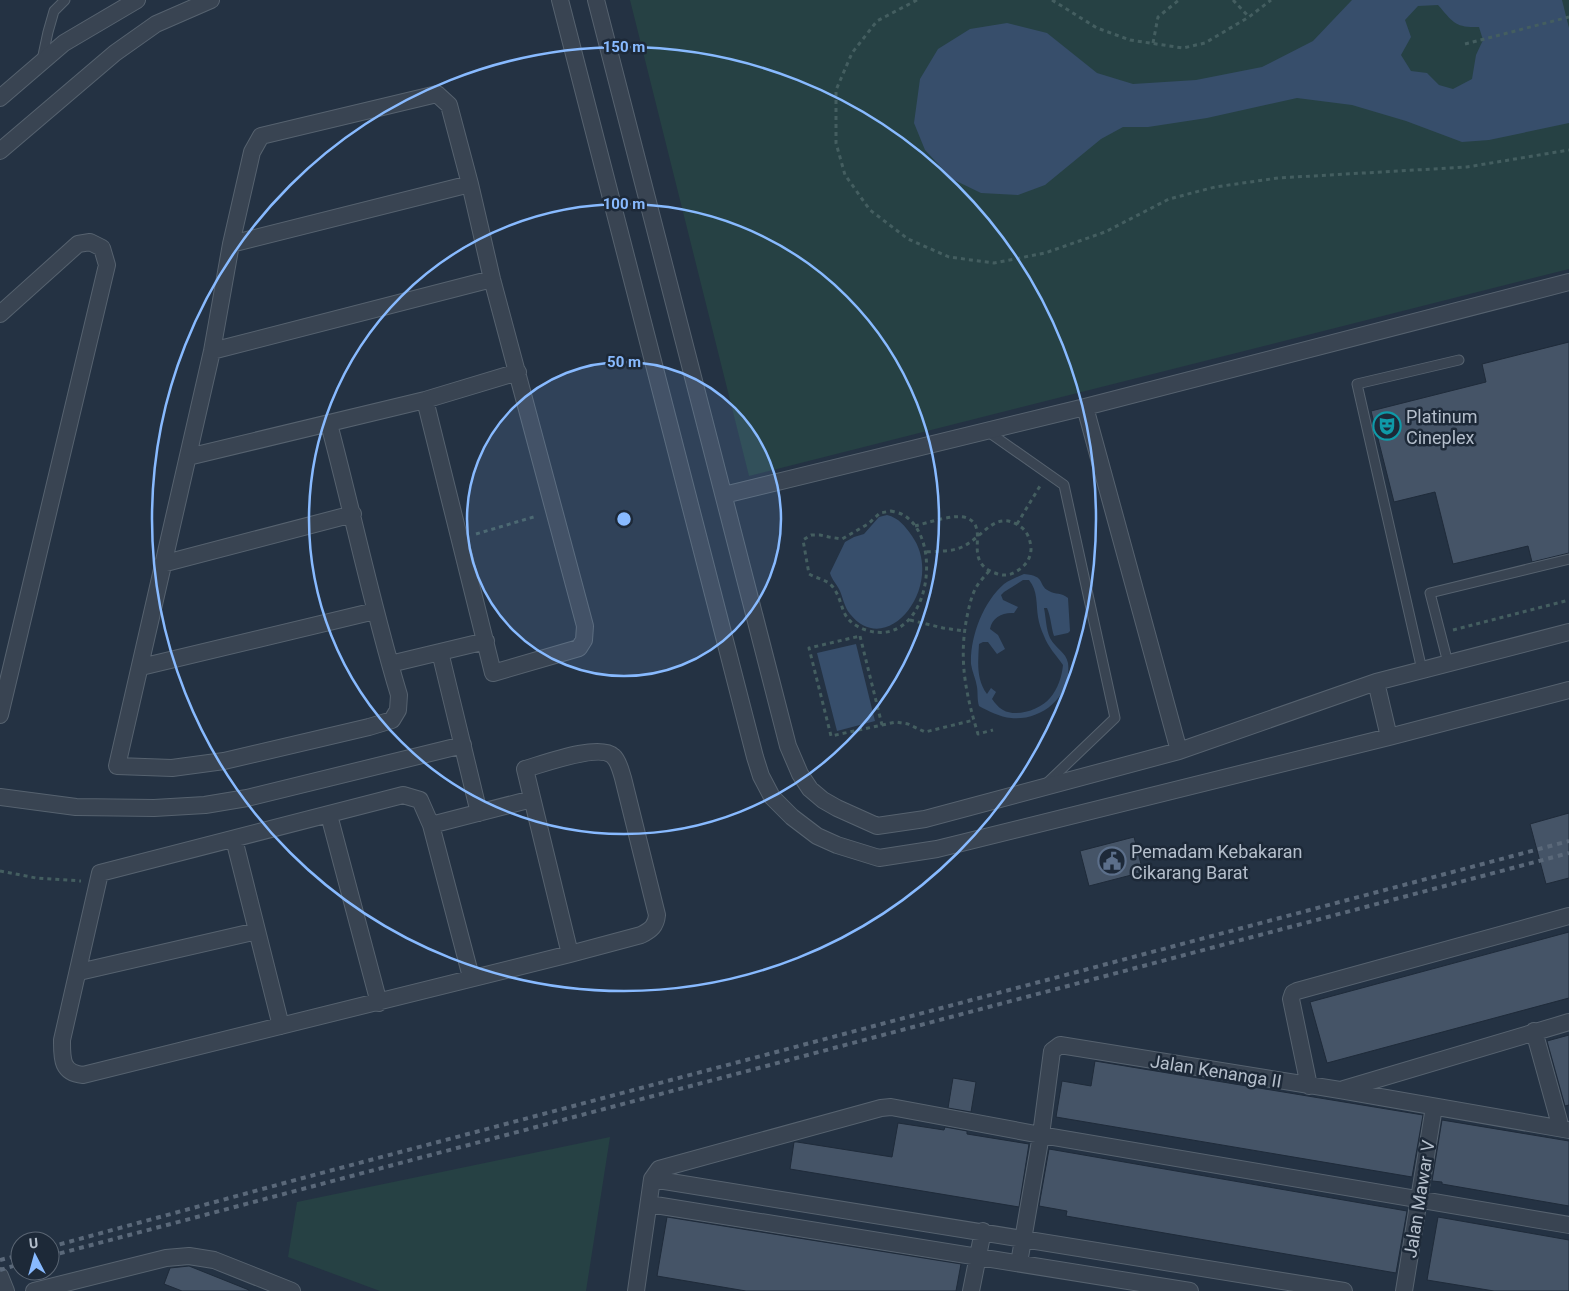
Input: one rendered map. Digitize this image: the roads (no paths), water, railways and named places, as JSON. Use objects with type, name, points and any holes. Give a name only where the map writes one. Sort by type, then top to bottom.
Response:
[{"type":"street","points":[[0,98],[64,43],[137,0]]},
{"type":"street","points":[[0,151],[115,53],[156,24],[211,0]]},
{"type":"street","points":[[560,0],[754,757],[772,797],[817,836],[837,846],[880,858],[937,849],[1389,737],[1569,690]]},
{"type":"street","points":[[596,0],[788,746],[800,774],[810,789],[823,800],[877,826],[925,819],[1179,751],[1376,682],[1569,632]]},
{"type":"street","points":[[329,424],[353,514],[375,611],[399,695],[398,710],[392,720],[224,761],[172,768],[117,766],[212,351],[231,244],[252,152],[261,136],[437,94],[448,106],[470,184],[492,280],[585,626],[584,640],[579,648],[494,673],[425,400]]},
{"type":"street","points":[[231,244],[470,184]]},
{"type":"street","points":[[0,314],[78,244],[90,242],[102,248],[107,265],[0,716]]},
{"type":"street","points":[[212,351],[492,280]]},
{"type":"street","points":[[724,495],[1085,407],[1569,282]]},
{"type":"street","points":[[188,457],[425,400],[518,372]]},
{"type":"street","points":[[1085,407],[1179,751]]},
{"type":"street","points":[[162,564],[353,514]]},
{"type":"street","points":[[141,667],[375,611]]},
{"type":"street","points":[[390,664],[486,641]]},
{"type":"street","points":[[440,652],[479,813]]},
{"type":"street","points":[[1376,682],[1389,737]]},
{"type":"street","points":[[0,797],[76,807],[154,808],[205,805],[247,798],[463,745]]},
{"type":"street","points":[[471,977],[431,825],[420,800],[403,796],[100,873],[62,1040],[62,1055],[66,1069],[74,1074],[83,1075],[471,977],[570,954],[641,935],[650,930],[656,924],[655,903],[623,778],[613,756],[600,751],[588,752],[525,769],[570,954]]},
{"type":"street","points":[[431,825],[532,799]]},
{"type":"street","points":[[329,815],[378,1002]]},
{"type":"street","points":[[234,839],[281,1026]]},
{"type":"street","points":[[1310,1086],[1291,999],[1293,993],[1569,916]]},
{"type":"street","points":[[79,972],[257,930]]},
{"type":"street","points":[[1340,1090],[1569,1022]]},
{"type":"street","points":[[1534,1031],[1566,1123]]},
{"type":"street","name":"Jalan Kenanga II","points":[[1019,1263],[1041,1135],[1052,1052],[1060,1045],[1340,1090],[1542,1126],[1566,1123]]},
{"type":"street","points":[[636,1291],[650,1204],[652,1179],[659,1169],[886,1107],[1569,1225]]},
{"type":"street","name":"Jalan Mawar V","points":[[1404,1291],[1434,1107]]},
{"type":"street","points":[[652,1179],[983,1231],[1344,1291]]},
{"type":"street","points":[[650,1204],[979,1256],[1156,1288],[1190,1291]]},
{"type":"street","points":[[971,1291],[983,1231]]},
{"type":"street","points":[[34,1291],[166,1258],[189,1256],[214,1260],[292,1291]]},
{"type":"street","points":[[1156,1288],[1161,1261]]},
{"type":"street","points":[[0,1276],[6,1291]]},
{"type":"lane","points":[[41,63],[54,11],[65,0]]},
{"type":"lane","points":[[1422,670],[1357,384],[1459,360]]},
{"type":"lane","points":[[986,430],[1064,486],[1114,718],[1042,788]]},
{"type":"lane","points":[[1448,663],[1430,593],[1569,559]]},
{"type":"water","points":[[1352,0],[1562,0],[1569,28],[1569,123],[1489,140],[1462,142],[1406,121],[1352,105],[1297,98],[1207,118],[1148,127],[1123,127],[1101,139],[1045,185],[1018,195],[981,193],[952,179],[925,150],[914,123],[920,79],[938,49],[970,29],[1007,23],[1047,33],[1097,73],[1133,84],[1196,80],[1262,67],[1313,41]],"holes":[[[1438,5],[1455,23],[1479,27],[1483,40],[1476,55],[1472,79],[1453,89],[1439,85],[1427,73],[1411,71],[1401,55],[1411,37],[1405,20],[1418,6]]]},
{"type":"water","points":[[887,515],[901,523],[912,536],[921,555],[922,575],[917,594],[908,611],[895,623],[880,628],[865,626],[850,614],[830,573],[845,542],[864,534],[879,517]]},
{"type":"water","points":[[1024,574],[1039,579],[1045,589],[1068,598],[1070,631],[1068,633],[1054,636],[1047,608],[1044,608],[1049,635],[1067,659],[1068,675],[1060,696],[1044,711],[1023,718],[1011,718],[990,712],[979,706],[971,664],[971,654],[975,632],[990,600],[1004,584]],"holes":[[[1023,580],[1029,580],[1035,593],[1042,631],[1050,647],[1063,665],[1057,687],[1046,702],[1035,709],[1015,713],[1000,708],[992,699],[996,692],[991,688],[987,694],[983,688],[978,670],[979,644],[988,642],[997,654],[1005,649],[998,635],[990,629],[991,625],[996,618],[1006,613],[1014,613],[1018,607],[1003,600],[1001,595]]]},
{"type":"water","points":[[856,644],[875,721],[837,731],[817,653]]},
{"type":"railway","points":[[60,1244],[1569,841]]},
{"type":"railway","points":[[60,1253],[1569,853]]},
{"type":"railway","points":[[0,1260],[10,1258]]},
{"type":"railway","points":[[0,1270],[10,1267]]},
{"type":"place","name":"Platinum Cineplex","points":[[1387,426]]},
{"type":"place","name":"Pemadam Kebakaran Cikarang Barat","points":[[1112,861]]}]
